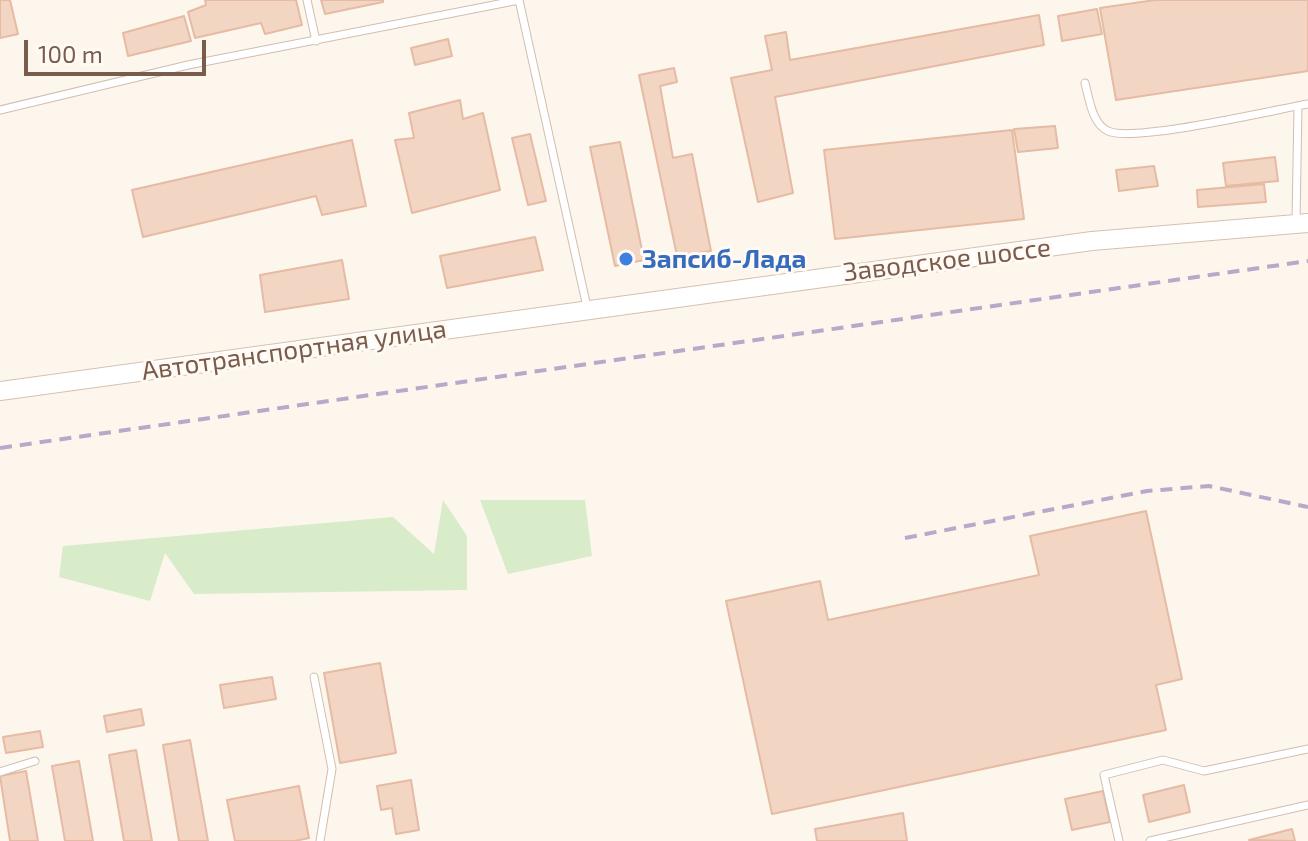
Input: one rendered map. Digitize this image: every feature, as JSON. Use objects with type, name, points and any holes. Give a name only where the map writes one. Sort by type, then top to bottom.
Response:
[{"type":"main road","name":"Заводское шоссе","points":[[587,310],[1092,241],[1302,223]]},
{"type":"main road","name":"Автотранспортная улица","points":[[0,391],[587,310]]},
{"type":"lane","points":[[307,0],[316,41]]},
{"type":"lane","points":[[0,110],[188,65],[519,0],[587,310]]},
{"type":"lane","points":[[1085,83],[1096,121],[1108,131],[1137,135],[1308,104]]},
{"type":"lane","points":[[1298,106],[1302,223]]},
{"type":"lane","points":[[314,677],[332,769],[320,841]]},
{"type":"lane","points":[[1119,841],[1104,775],[1163,760],[1204,771],[1308,749]]},
{"type":"lane","points":[[0,772],[35,761]]},
{"type":"lane","points":[[1150,841],[1308,805]]},
{"type":"green space","points":[[443,500],[467,536],[467,590],[194,594],[165,553],[150,601],[59,577],[63,546],[393,517],[434,554]]},
{"type":"green space","points":[[480,500],[585,500],[592,556],[508,574]]},
{"type":"building","points":[[0,0],[10,0],[18,34],[0,38]]},
{"type":"building","points":[[205,0],[296,0],[302,25],[265,34],[261,23],[195,38],[188,12],[206,5]]},
{"type":"building","points":[[321,0],[383,0],[383,2],[325,14]]},
{"type":"building","points":[[1155,0],[1308,0],[1308,71],[1116,100],[1100,8]]},
{"type":"building","points":[[1097,9],[1102,34],[1062,41],[1058,16]]},
{"type":"building","points":[[1039,15],[1044,45],[775,97],[793,193],[758,202],[731,78],[772,70],[765,36],[786,32],[790,60]]},
{"type":"building","points":[[184,16],[191,41],[128,56],[123,33]]},
{"type":"building","points":[[448,39],[452,56],[415,65],[411,48]]},
{"type":"building","points":[[674,68],[677,82],[660,86],[673,158],[692,154],[711,251],[677,256],[639,75]]},
{"type":"building","points":[[460,100],[463,119],[483,113],[500,190],[412,213],[395,140],[414,138],[409,113]]},
{"type":"building","points":[[1055,126],[1058,148],[1018,152],[1014,129]]},
{"type":"building","points":[[1012,130],[1024,219],[835,239],[824,150]]},
{"type":"building","points":[[530,134],[546,201],[528,205],[512,138]]},
{"type":"building","points":[[352,140],[366,206],[322,215],[316,196],[143,237],[132,190]]},
{"type":"building","points":[[620,142],[644,260],[615,266],[590,147]]},
{"type":"building","points":[[1275,157],[1278,181],[1226,186],[1223,163]]},
{"type":"building","points":[[1154,166],[1158,186],[1119,191],[1116,170]]},
{"type":"building","points":[[1264,184],[1266,202],[1198,207],[1197,190]]},
{"type":"building","points":[[535,237],[543,270],[447,288],[440,256]]},
{"type":"building","points":[[342,260],[349,299],[265,312],[260,275]]},
{"type":"building","points":[[1146,511],[1182,679],[1156,685],[1166,730],[772,814],[726,601],[820,581],[828,620],[1039,575],[1030,536]]},
{"type":"building","points":[[380,663],[396,753],[340,763],[324,673]]},
{"type":"building","points":[[272,677],[276,699],[224,708],[220,685]]},
{"type":"building","points":[[141,709],[144,725],[107,732],[104,716]]},
{"type":"building","points":[[40,731],[43,747],[6,753],[3,737]]},
{"type":"building","points":[[190,740],[208,841],[179,841],[163,745]]},
{"type":"building","points":[[136,750],[152,841],[124,841],[109,755]]},
{"type":"building","points":[[79,761],[93,841],[65,841],[52,766]]},
{"type":"building","points":[[26,771],[38,841],[10,841],[0,776]]},
{"type":"building","points":[[411,780],[419,830],[396,834],[392,808],[381,810],[377,786]]},
{"type":"building","points":[[1184,785],[1190,812],[1149,822],[1143,795]]},
{"type":"building","points":[[299,786],[309,838],[295,841],[235,841],[227,800]]},
{"type":"building","points":[[1103,791],[1110,822],[1072,830],[1065,799]]},
{"type":"building","points":[[903,813],[907,841],[817,841],[815,829]]},
{"type":"building","points":[[1292,829],[1295,841],[1249,840]]},
{"type":"railway","points":[[0,448],[1308,261]]},
{"type":"railway","points":[[905,538],[1147,491],[1209,486],[1308,507]]},
{"type":"place","name":"Запсиб-Лада","points":[[626,259]]}]
